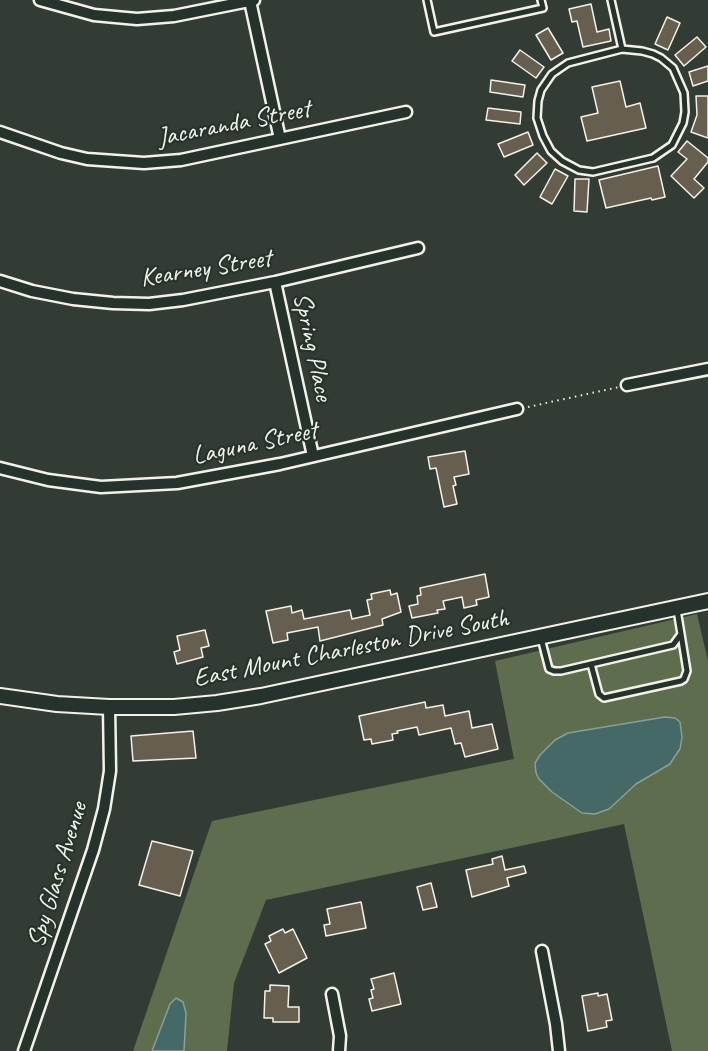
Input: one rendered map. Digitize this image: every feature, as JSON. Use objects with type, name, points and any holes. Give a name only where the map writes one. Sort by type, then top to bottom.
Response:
[{"type":"street","points":[[40,0],[94,15],[137,19],[174,16],[252,0],[280,139]]},
{"type":"street","name":"Jacaranda Street","points":[[0,132],[61,153],[87,159],[144,163],[181,160],[406,112]]},
{"type":"street","name":"Kearney Street","points":[[0,281],[32,291],[73,299],[148,304],[183,300],[275,282],[418,248]]},
{"type":"street","name":"Spring Place","points":[[275,282],[313,456]]},
{"type":"street","points":[[627,385],[708,369]]},
{"type":"street","name":"Laguna Street","points":[[0,468],[48,480],[101,487],[144,486],[211,478],[518,409]]},
{"type":"street","name":"East Mount Charleston Drive South","points":[[0,696],[57,704],[174,707],[261,696],[708,601]]},
{"type":"street","name":"Spy Glass Avenue","points":[[24,1051],[93,850],[104,809],[110,771],[109,707]]},
{"type":"street","points":[[542,951],[559,1051]]},
{"type":"street","points":[[332,994],[340,1036],[339,1051]]},
{"type":"lane","points":[[427,0],[434,32],[543,8],[541,0]]},
{"type":"lane","points":[[612,0],[622,49]]},
{"type":"lane","points":[[622,49],[653,54],[673,68],[684,93],[686,112],[672,145],[653,158],[592,172],[579,170],[562,161],[551,151],[543,136],[537,118],[541,90],[552,74],[568,63],[622,49]]},
{"type":"lane","points":[[591,664],[599,694],[604,698],[681,681],[687,671],[676,608]]},
{"type":"lane","points":[[540,637],[549,669],[561,671],[673,645],[681,634]]},
{"type":"path","points":[[518,409],[627,385]]},
{"type":"green space","points":[[697,614],[708,661],[708,1051],[672,1051],[624,824],[266,900],[234,983],[227,1051],[133,1051],[212,821],[514,759],[495,661]]},
{"type":"water","points":[[665,717],[675,718],[680,722],[682,737],[680,749],[670,764],[636,784],[609,809],[595,814],[582,813],[552,792],[536,773],[535,763],[540,755],[555,740],[568,733]]},
{"type":"water","points":[[176,998],[183,1002],[186,1013],[184,1051],[152,1051],[170,1004]]},
{"type":"building","points":[[591,4],[597,32],[609,29],[611,41],[583,47],[577,21],[572,22],[569,9]]},
{"type":"building","points":[[667,17],[680,23],[668,50],[655,44]]},
{"type":"building","points":[[548,28],[563,53],[551,60],[536,35]]},
{"type":"building","points":[[697,37],[706,47],[684,66],[675,55]]},
{"type":"building","points":[[520,50],[544,67],[536,78],[512,61]]},
{"type":"building","points":[[708,66],[708,81],[693,86],[689,72]]},
{"type":"building","points":[[491,80],[525,85],[523,97],[490,92]]},
{"type":"building","points":[[620,81],[626,107],[640,103],[646,128],[587,141],[581,117],[598,113],[592,87]]},
{"type":"building","points":[[696,96],[708,96],[708,138],[691,132],[697,115]]},
{"type":"building","points":[[488,108],[521,112],[520,124],[486,120]]},
{"type":"building","points":[[528,132],[533,145],[504,157],[498,144]]},
{"type":"building","points":[[687,141],[708,158],[708,162],[694,179],[704,188],[694,198],[671,176],[687,159],[678,152]]},
{"type":"building","points":[[537,153],[547,163],[524,185],[515,175]]},
{"type":"building","points":[[658,166],[665,197],[606,208],[599,180]]},
{"type":"building","points":[[555,169],[568,176],[552,204],[540,197]]},
{"type":"building","points":[[575,179],[589,179],[587,212],[574,211]]},
{"type":"building","points":[[465,451],[469,474],[454,477],[456,485],[453,486],[457,504],[444,507],[436,468],[430,469],[428,457]]},
{"type":"building","points":[[485,574],[489,597],[476,600],[477,605],[464,608],[462,597],[443,601],[445,609],[437,610],[438,613],[412,618],[409,606],[418,604],[417,596],[421,595],[420,588]]},
{"type":"building","points":[[390,590],[391,595],[397,593],[401,612],[382,619],[383,625],[320,641],[318,627],[287,633],[288,640],[273,643],[266,611],[291,606],[292,613],[302,610],[304,619],[350,610],[352,619],[370,615],[367,600],[372,599],[371,594]]},
{"type":"building","points":[[205,630],[209,646],[201,648],[203,657],[177,664],[174,652],[180,650],[177,636]]},
{"type":"building","points":[[425,702],[426,708],[443,705],[445,716],[469,711],[472,728],[492,724],[498,749],[465,757],[461,743],[455,744],[451,728],[419,735],[417,727],[397,731],[398,733],[392,734],[393,740],[372,744],[371,739],[364,740],[359,716]]},
{"type":"building","points":[[193,731],[196,758],[133,761],[131,736]]},
{"type":"building","points":[[152,841],[193,851],[180,896],[139,885]]},
{"type":"building","points":[[502,856],[505,870],[524,866],[526,873],[507,878],[509,886],[472,897],[466,870],[493,864],[492,859]]},
{"type":"building","points":[[431,883],[437,907],[423,910],[417,887]]},
{"type":"building","points":[[361,902],[366,928],[326,936],[324,925],[330,924],[327,909]]},
{"type":"building","points":[[283,929],[285,933],[293,929],[307,958],[279,973],[265,944],[271,941],[269,936]]},
{"type":"building","points":[[394,973],[401,1004],[372,1011],[369,999],[373,998],[371,990],[374,989],[371,979]]},
{"type":"building","points":[[270,985],[289,986],[288,1007],[299,1007],[299,1022],[273,1022],[273,1018],[264,1018],[265,991],[270,991]]},
{"type":"building","points":[[598,993],[598,996],[607,994],[612,1020],[606,1021],[607,1027],[588,1031],[582,996]]}]
